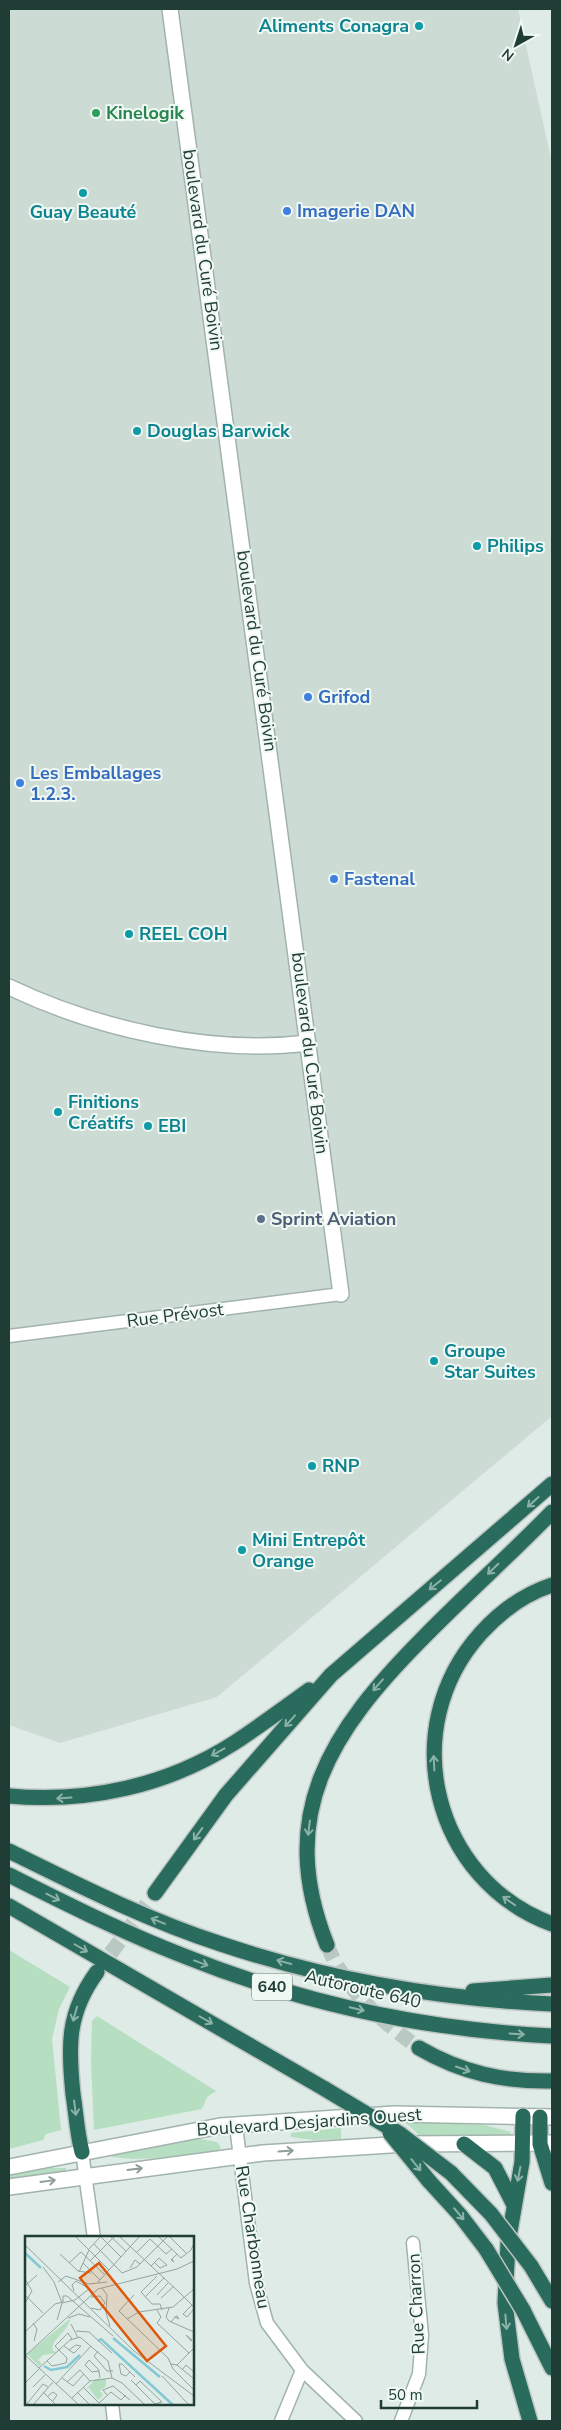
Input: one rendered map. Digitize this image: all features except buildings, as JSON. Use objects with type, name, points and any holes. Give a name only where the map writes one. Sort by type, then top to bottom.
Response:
[{"type":"highway","points":[[9,1796],[38,1798],[79,1797],[137,1786],[173,1774],[233,1743],[331,1675],[552,1484]]},
{"type":"highway","points":[[327,1945],[311,1894],[307,1852],[313,1800],[333,1749],[356,1712],[387,1675],[552,1512]]},
{"type":"highway","points":[[552,1585],[524,1598],[500,1615],[479,1635],[462,1656],[440,1710],[434,1754],[439,1796],[447,1823],[472,1865],[490,1886],[510,1902],[552,1924]]},
{"type":"highway","points":[[155,1893],[226,1795],[331,1675]]},
{"type":"highway","name":"Autoroute 640","points":[[9,1851],[128,1909],[220,1944],[331,1974],[434,1994],[552,2004]]},
{"type":"highway","name":"Autoroute 640","points":[[9,1876],[144,1940],[253,1981],[339,2005],[413,2021],[494,2032],[552,2036]]},
{"type":"highway","points":[[9,1906],[325,2089],[416,2145],[451,2173],[491,2214],[531,2266],[552,2300]]},
{"type":"highway","points":[[82,2152],[78,2134],[70,2041],[76,2008],[97,1972]]},
{"type":"highway","points":[[434,1994],[552,1985]]},
{"type":"highway","points":[[419,2048],[452,2066],[487,2076],[525,2082],[552,2081]]},
{"type":"highway","points":[[523,2116],[522,2162],[514,2203],[505,2273],[505,2316],[512,2360],[530,2421]]},
{"type":"highway","points":[[546,2117],[546,2144],[552,2183]]},
{"type":"highway","points":[[381,2122],[429,2181],[460,2215],[486,2249],[523,2310],[552,2368]]},
{"type":"highway","points":[[464,2144],[495,2168],[514,2203]]},
{"type":"street","name":"boulevard du Curé Boivin","points":[[170,9],[341,1294]]},
{"type":"street","points":[[9,987],[72,1012],[162,1036],[222,1045],[259,1047],[308,1043]]},
{"type":"street","name":"Rue Prévost","points":[[9,1336],[341,1294]]},
{"type":"street","name":"Boulevard Desjardins Ouest","points":[[9,2167],[220,2126],[394,2114],[546,2117]]},
{"type":"street","name":"Rue Charbonneau","points":[[236,2126],[256,2283],[267,2324],[302,2370],[356,2421]]},
{"type":"street","name":"Boulevard Desjardins Ouest","points":[[9,2187],[86,2175],[240,2156],[406,2144],[546,2144]]},
{"type":"street","points":[[82,2152],[94,2236]]},
{"type":"street","name":"Rue Charron","points":[[401,2421],[419,2374],[422,2335],[413,2243]]},
{"type":"street","points":[[281,2421],[302,2370]]},
{"type":"street","points":[[112,2405],[114,2421]]},
{"type":"shaded area","points":[[9,9],[518,9],[552,163],[552,1416],[217,1697],[60,1743],[9,1725]]},
{"type":"green space","points":[[9,1950],[70,1987],[59,2009],[52,2039],[61,2130],[46,2134],[43,2140],[9,2149]]},
{"type":"green space","points":[[97,2016],[216,2091],[207,2097],[202,2109],[94,2130],[91,2062],[92,2021]]},
{"type":"green space","points":[[405,2122],[484,2125],[511,2132],[510,2135],[420,2136]]},
{"type":"green space","points":[[341,2128],[341,2139],[313,2140],[291,2137],[291,2133]]},
{"type":"green space","points":[[199,2139],[217,2142],[221,2148],[217,2151],[165,2157],[138,2159],[112,2157],[112,2155],[173,2142]]},
{"type":"green space","points":[[50,2168],[66,2168],[66,2171],[9,2179],[9,2175]]},
{"type":"tunnel","points":[[97,1972],[155,1893]]},
{"type":"tunnel","points":[[327,1945],[344,1977],[354,1990],[391,2027],[419,2048]]},
{"type":"place","name":"Aliments Conagra","points":[[419,26]]},
{"type":"place","name":"Kinelogik","points":[[96,113]]},
{"type":"place","name":"Guay Beauté","points":[[83,193]]},
{"type":"place","name":"Imagerie DAN","points":[[287,211]]},
{"type":"place","name":"Douglas Barwick","points":[[137,431]]},
{"type":"place","name":"Philips","points":[[477,546]]},
{"type":"place","name":"Grifod","points":[[308,697]]},
{"type":"place","name":"Les Emballages 1.2.3.","points":[[20,783]]},
{"type":"place","name":"Fastenal","points":[[334,879]]},
{"type":"place","name":"REEL COH","points":[[129,934]]},
{"type":"place","name":"Finitions Créatifs","points":[[58,1112]]},
{"type":"place","name":"EBI","points":[[148,1126]]},
{"type":"place","name":"Sprint Aviation","points":[[261,1219]]},
{"type":"place","name":"Groupe Star Suites","points":[[434,1361]]},
{"type":"place","name":"RNP","points":[[312,1466]]},
{"type":"place","name":"Mini Entrepôt Orange","points":[[242,1550]]}]
